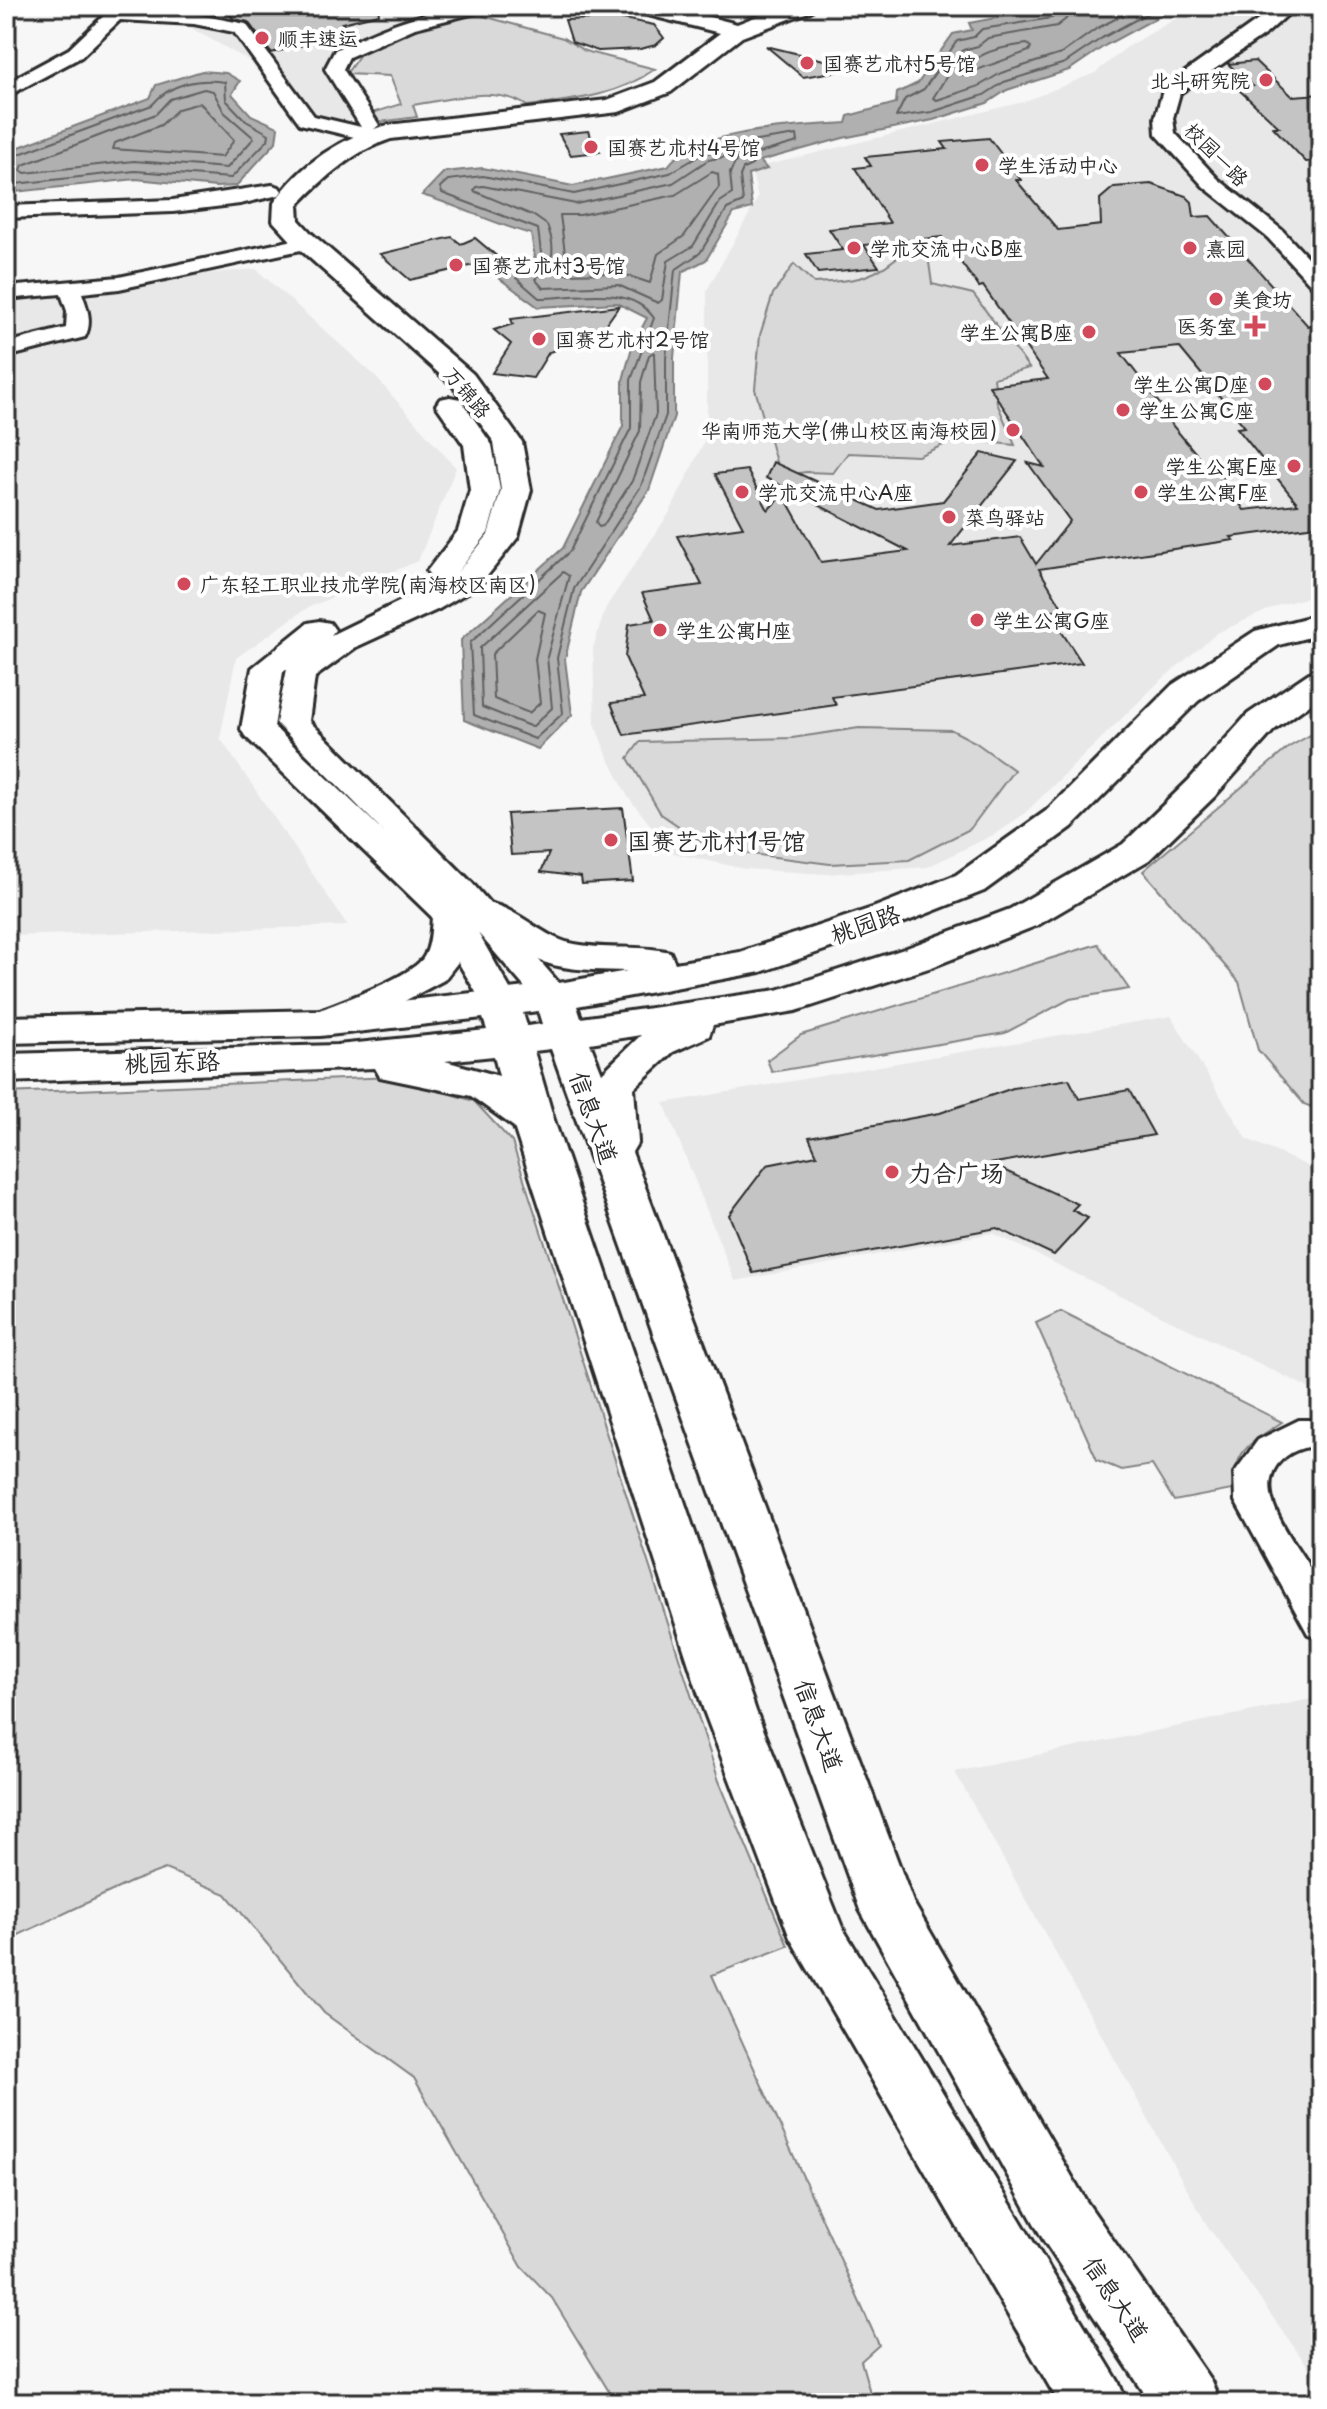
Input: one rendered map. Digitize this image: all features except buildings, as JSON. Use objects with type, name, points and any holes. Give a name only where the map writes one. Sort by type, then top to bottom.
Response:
[{"type":"main road","name":"桃园路","points":[[558,1016],[747,963],[889,915],[970,883],[1059,819],[1185,693],[1267,638],[1321,624]]},
{"type":"main road","name":"桃园路","points":[[329,1040],[558,1016],[782,1002],[918,958],[1024,917],[1136,852],[1202,788],[1261,722],[1321,680]]},
{"type":"main road","points":[[466,914],[562,955],[747,963]]},
{"type":"main road","points":[[620,1184],[613,1087],[631,1062],[672,1033],[782,1002]]},
{"type":"main road","name":"信息大道","points":[[558,1016],[888,1910],[1065,2221],[1188,2403]]},
{"type":"main road","points":[[506,1021],[533,1120],[730,1711],[818,1938],[1095,2403]]},
{"type":"main road","name":"桃园东路","points":[[6,1030],[329,1040]]},
{"type":"main road","points":[[329,1040],[486,1086],[533,1120]]},
{"type":"main road","name":"桃园东路","points":[[6,1068],[196,1060],[329,1040]]},
{"type":"street","points":[[367,130],[334,69],[341,54],[405,24],[440,12],[481,6]]},
{"type":"street","points":[[640,6],[728,27]]},
{"type":"street","name":"万锦路","points":[[558,1016],[466,914],[361,788],[292,723],[300,673],[345,640],[428,602],[469,579],[503,537],[516,490],[508,442],[463,380],[296,246],[260,225],[260,202],[316,147],[367,130],[388,132],[611,107],[663,87],[728,27],[768,6]]},
{"type":"street","name":"万锦路","points":[[728,27],[803,6]]},
{"type":"street","points":[[1256,9],[1284,10]]},
{"type":"street","points":[[6,91],[75,53],[120,10],[240,28],[307,120],[367,130]]},
{"type":"street","name":"校园一路","points":[[1275,234],[1211,183],[1166,134],[1164,118],[1171,91],[1284,10]]},
{"type":"street","name":"万锦路","points":[[296,246],[286,221],[286,203],[338,151],[367,130]]},
{"type":"street","points":[[6,212],[181,204],[245,198],[272,191]]},
{"type":"street","points":[[1275,234],[1321,250]]},
{"type":"street","points":[[1275,234],[1321,284]]},
{"type":"street","points":[[6,293],[70,290],[119,283],[296,246]]},
{"type":"street","points":[[6,350],[77,332],[78,311],[70,290]]},
{"type":"street","points":[[329,1040],[438,966],[466,914]]},
{"type":"street","name":"万锦路","points":[[466,914],[506,1021]]},
{"type":"street","points":[[1321,1433],[1299,1433],[1270,1449],[1252,1473],[1253,1501],[1321,1624]]},
{"type":"shaded area","points":[[151,6],[453,6],[417,12],[330,53],[365,117],[305,127],[248,60]]},
{"type":"shaded area","name":"华南师范大学(佛山校区南海校园)","points":[[1197,6],[1321,6],[1321,594],[1279,605],[1217,633],[1160,681],[1025,813],[995,834],[928,867],[827,874],[745,869],[673,853],[628,797],[595,725],[593,648],[606,607],[670,512],[704,442],[707,418],[707,290],[758,198],[751,169],[1023,102],[1095,73],[1127,47]]},
{"type":"shaded area","points":[[489,8],[483,16],[563,38],[585,51],[655,69],[625,86],[577,99],[527,106],[500,96],[472,95],[413,105],[417,117],[372,123],[369,114],[401,104],[390,76],[346,74],[368,43],[412,25]]},
{"type":"shaded area","points":[[927,248],[932,284],[973,294],[1029,368],[994,378],[997,403],[1015,445],[957,439],[918,456],[848,453],[833,473],[806,472],[780,476],[755,389],[760,335],[773,294],[794,264],[814,283],[841,281],[875,272],[906,249]]},
{"type":"shaded area","name":"广东轻工职业技术学院(南海校区南区)","points":[[256,269],[373,374],[456,468],[418,561],[307,608],[236,658],[220,738],[348,926],[6,936],[6,293]]},
{"type":"shaded area","points":[[859,728],[952,730],[1014,770],[970,829],[909,860],[830,864],[712,849],[661,814],[628,758],[640,742],[792,738]]},
{"type":"shaded area","points":[[1321,729],[1321,1111],[1304,1104],[1258,1050],[1239,982],[1143,871],[1289,747]]},
{"type":"shaded area","points":[[1098,944],[1129,989],[1070,999],[1005,1033],[772,1072],[767,1060],[801,1035]]},
{"type":"shaded area","points":[[1171,1016],[1247,1139],[1321,1172],[1321,1394],[993,1233],[735,1281],[664,1103]]},
{"type":"shaded area","points":[[393,1077],[474,1101],[512,1142],[719,1781],[788,1946],[712,1975],[879,2345],[861,2361],[873,2403],[616,2403],[552,2298],[522,2267],[414,2078],[324,2013],[226,1894],[165,1869],[6,1941],[6,1383],[18,1374],[6,1376],[6,1093]]},
{"type":"shaded area","points":[[1061,1311],[1282,1422],[1246,1448],[1237,1465],[1232,1490],[1174,1501],[1152,1465],[1121,1470],[1097,1460],[1036,1323]]},
{"type":"shaded area","points":[[1321,1697],[1321,2385],[1207,2225],[955,1772]]},
{"type":"water","points":[[1059,6],[1178,6],[1106,45],[1069,70],[1007,90],[987,103],[933,120],[843,138],[760,161],[767,169],[748,175],[752,208],[734,213],[706,260],[682,272],[674,358],[674,416],[649,490],[581,592],[565,659],[572,715],[538,749],[464,720],[461,640],[563,548],[623,426],[623,380],[632,347],[647,318],[617,303],[538,307],[496,276],[535,258],[531,234],[422,195],[444,172],[483,168],[573,186],[668,166],[681,154],[724,137],[778,128],[846,123],[848,116],[896,103],[897,93],[918,83],[953,34],[972,30],[969,23]]},
{"type":"water","points":[[202,71],[226,73],[240,81],[232,94],[251,115],[278,127],[276,142],[236,186],[136,179],[6,193],[6,152],[150,98],[156,85]]},
{"type":"place","name":"顺丰速运","points":[[262,38]]},
{"type":"place","name":"国赛艺术村5号馆","points":[[807,63]]},
{"type":"place","name":"北斗研究院","points":[[1266,80]]},
{"type":"place","name":"国赛艺术村4号馆","points":[[591,147]]},
{"type":"place","name":"学生活动中心","points":[[982,165]]},
{"type":"place","name":"学术交流中心B座","points":[[854,248]]},
{"type":"place","name":"熹园","points":[[1190,248]]},
{"type":"place","name":"国赛艺术村3号馆","points":[[456,265]]},
{"type":"place","name":"美食坊","points":[[1216,299]]},
{"type":"place","name":"医务室","points":[[1255,326]]},
{"type":"place","name":"学生公寓B座","points":[[1089,332]]},
{"type":"place","name":"国赛艺术村2号馆","points":[[539,339]]},
{"type":"place","name":"学生公寓D座","points":[[1265,384]]},
{"type":"place","name":"学生公寓C座","points":[[1123,410]]},
{"type":"place","name":"华南师范大学(佛山校区南海校园)","points":[[1013,430]]},
{"type":"place","name":"学生公寓E座","points":[[1294,466]]},
{"type":"place","name":"学术交流中心A座","points":[[742,492]]},
{"type":"place","name":"学生公寓F座","points":[[1141,492]]},
{"type":"place","name":"菜鸟驿站","points":[[949,517]]},
{"type":"place","name":"广东轻工职业技术学院(南海校区南区)","points":[[184,584]]},
{"type":"place","name":"学生公寓G座","points":[[977,620]]},
{"type":"place","name":"学生公寓H座","points":[[660,630]]},
{"type":"place","name":"国赛艺术村1号馆","points":[[611,840]]},
{"type":"place","name":"力合广场","points":[[892,1172]]}]
